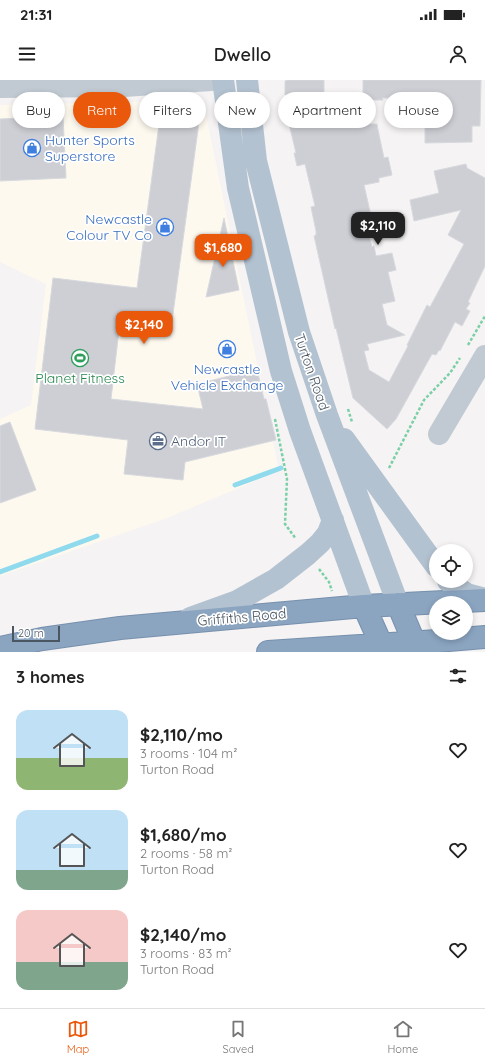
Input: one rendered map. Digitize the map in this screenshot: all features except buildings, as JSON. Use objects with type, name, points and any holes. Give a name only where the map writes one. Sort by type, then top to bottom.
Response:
[{"type":"highway","name":"Griffiths Road","points":[[0,648],[42,639],[120,628],[364,606],[485,599]]},
{"type":"highway","name":"Turton Road","points":[[398,604],[416,647]]},
{"type":"highway","name":"Turton Road","points":[[364,606],[383,648]]},
{"type":"highway","points":[[268,652],[416,647],[485,637]]},
{"type":"main road","name":"Turton Road","points":[[223,80],[238,188],[281,371],[300,430],[364,606]]},
{"type":"main road","name":"Turton Road","points":[[247,80],[256,161],[299,332],[327,416],[398,604]]},
{"type":"main road","points":[[327,416],[429,556]]},
{"type":"main road","points":[[163,624],[194,617],[237,601],[262,587],[286,571],[320,543],[328,533],[333,520]]},
{"type":"main road","points":[[458,588],[467,594],[485,599]]},
{"type":"street","points":[[0,88],[210,80]]},
{"type":"street","points":[[439,434],[476,352]]},
{"type":"path","points":[[476,352],[485,316]]},
{"type":"path","points":[[388,469],[424,400],[450,373],[462,354]]},
{"type":"path","points":[[316,565],[329,582],[332,590]]},
{"type":"shaded area","points":[[131,102],[139,102],[139,128],[206,128],[206,115],[279,471],[167,518],[0,576],[0,419],[31,405],[46,284],[0,262],[0,105],[12,105],[12,128],[65,128],[65,103],[73,103],[73,128],[131,128]]},
{"type":"waterway","points":[[235,485],[281,468]]},
{"type":"waterway","points":[[0,572],[97,536]]},
{"type":"place","name":"Hunter Sports Superstore","points":[[32,148]]},
{"type":"place","name":"Newcastle Colour TV Co","points":[[165,227]]},
{"type":"place","name":"Newcastle Vehicle Exchange","points":[[227,349]]},
{"type":"place","name":"Planet Fitness","points":[[80,358]]},
{"type":"place","name":"Andor IT","points":[[158,441]]}]
